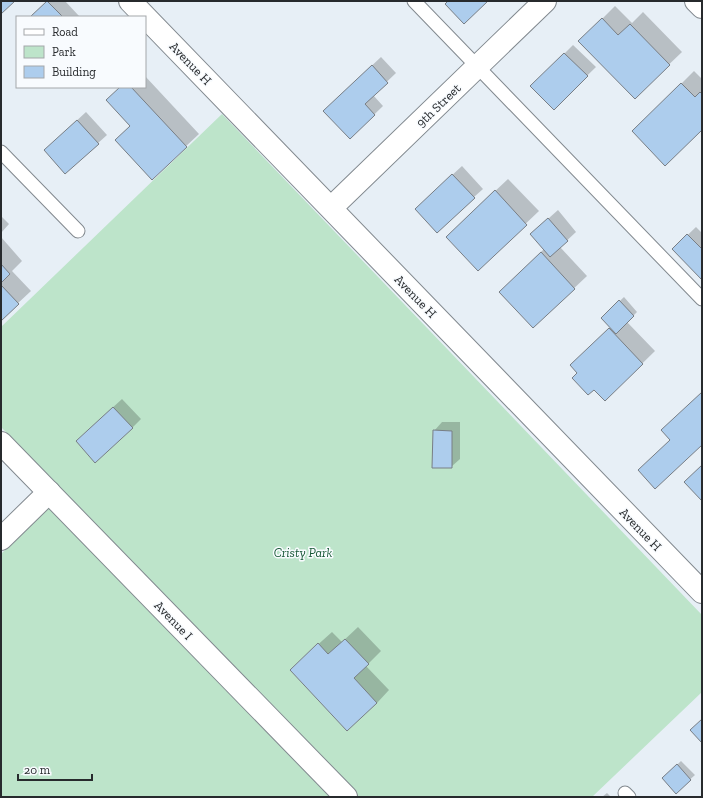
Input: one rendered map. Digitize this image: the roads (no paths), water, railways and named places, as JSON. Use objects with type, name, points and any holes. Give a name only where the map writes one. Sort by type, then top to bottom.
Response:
[{"type":"street","name":"Avenue H","points":[[130,1],[145,16]]},
{"type":"street","name":"9th Street","points":[[331,208],[545,1]]},
{"type":"street","points":[[696,1],[702,7]]},
{"type":"street","name":"Avenue H","points":[[146,17],[331,208],[698,579]]},
{"type":"street","name":"Avenue I","points":[[1,443],[346,797]]},
{"type":"street","points":[[1,539],[49,492]]},
{"type":"lane","points":[[414,1],[702,299]]},
{"type":"lane","points":[[1,152],[78,232]]},
{"type":"park label","name":"Cristy Park","points":[[303,552]]}]
